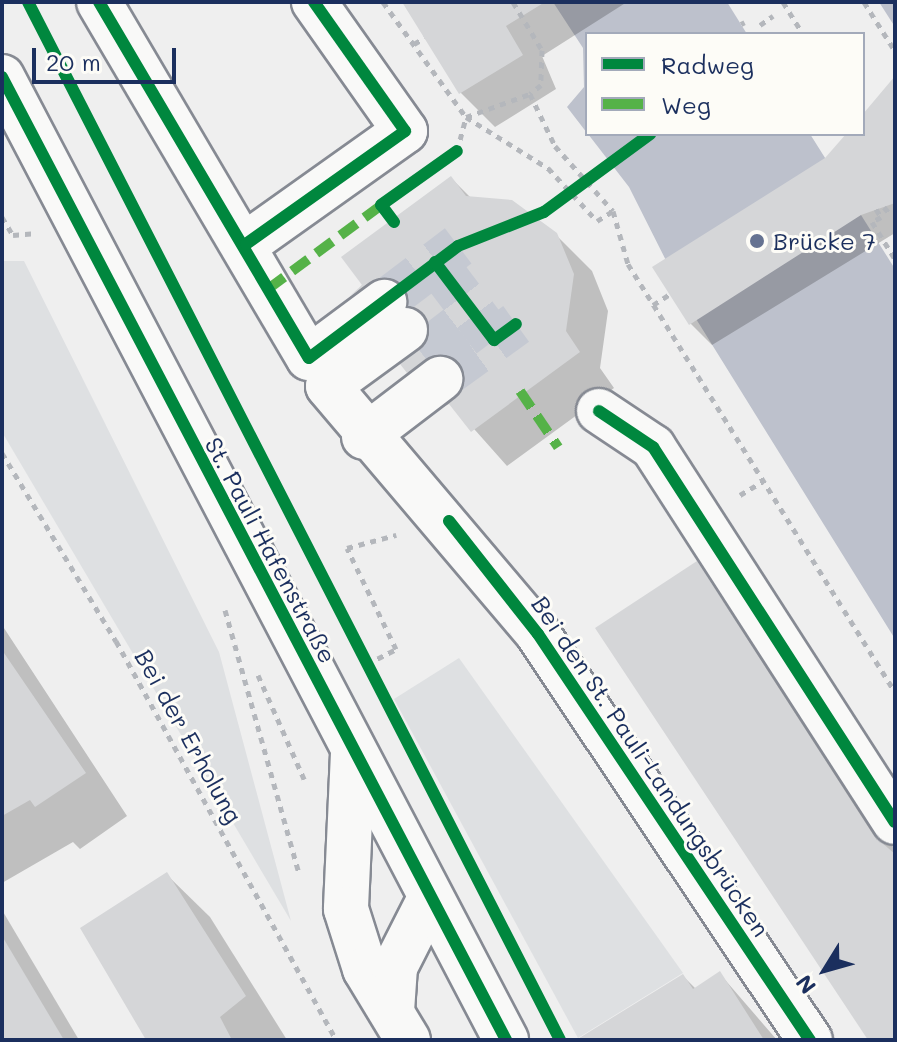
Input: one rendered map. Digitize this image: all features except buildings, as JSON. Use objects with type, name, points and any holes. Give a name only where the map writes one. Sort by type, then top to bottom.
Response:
[{"type":"main road","name":"Bei den St. Pauli-Landungsbrücken","points":[[99,2],[336,398],[449,521],[538,634],[810,1040]]},
{"type":"main road","points":[[246,244],[405,131],[314,2]]},
{"type":"main road","name":"St. Pauli Hafenstraße","points":[[2,77],[258,573],[506,1040]]},
{"type":"main road","points":[[336,398],[413,341],[336,398]]},
{"type":"main road","points":[[599,411],[653,447],[895,822]]},
{"type":"main road","points":[[353,753],[346,909],[365,969],[400,1025]]},
{"type":"main road","points":[[400,1025],[395,967],[430,898]]},
{"type":"path","points":[[383,2],[466,117],[548,168],[597,221],[613,211]]},
{"type":"path","points":[[466,117],[530,94],[541,85],[542,50],[513,2]]},
{"type":"path","points":[[783,2],[802,32]]},
{"type":"path","points":[[864,2],[895,51]]},
{"type":"path","points":[[760,25],[773,16]]},
{"type":"path","points":[[789,32],[807,18]]},
{"type":"path","points":[[414,44],[424,38]]},
{"type":"path","points":[[530,94],[555,146],[613,211],[628,264],[895,692]]},
{"type":"path","points":[[457,151],[466,117]]},
{"type":"path","points":[[556,204],[603,169]]},
{"type":"path","points":[[884,207],[890,214]]},
{"type":"path","points":[[876,209],[881,217],[872,222],[895,259]]},
{"type":"path","points":[[2,217],[10,231]]},
{"type":"path","points":[[653,305],[670,294]]},
{"type":"path","points":[[353,560],[396,649],[367,664]]},
{"type":"path","points":[[258,573],[222,601],[302,883]]},
{"type":"shaded area","points":[[553,2],[895,2],[895,639],[693,314],[629,187],[590,136],[865,136],[865,32],[585,32],[585,130],[567,107],[584,87],[583,48]]},
{"type":"shaded area","points":[[2,261],[24,261],[219,652],[291,921],[2,432]]},
{"type":"shaded area","points":[[459,658],[683,973],[578,1038],[394,699]]},
{"type":"pier","points":[[727,2],[879,2],[895,27],[895,269],[811,136],[865,136],[865,32],[746,32]]},
{"type":"tunnel","points":[[384,302],[458,246]]},
{"type":"tunnel","points":[[435,262],[494,340]]},
{"type":"tunnel","points":[[422,354],[474,314]]},
{"type":"tunnel","points":[[440,379],[516,324]]},
{"type":"marked path","points":[[268,289],[387,201]]},
{"type":"marked path","points":[[520,391],[558,447]]},
{"type":"cycle path","points":[[28,2],[560,1040]]},
{"type":"cycle path","points":[[99,2],[309,358],[458,246],[544,212],[647,136]]},
{"type":"cycle path","points":[[246,244],[405,131],[314,2]]},
{"type":"cycle path","points":[[2,77],[506,1040]]},
{"type":"cycle path","points":[[394,222],[381,205],[457,151]]},
{"type":"cycle path","points":[[435,262],[494,340],[516,324]]},
{"type":"cycle path","points":[[599,411],[653,447],[895,822]]},
{"type":"cycle path","points":[[449,521],[538,634],[810,1040]]},
{"type":"place","name":"Brücke 7","points":[[757,241]]}]
